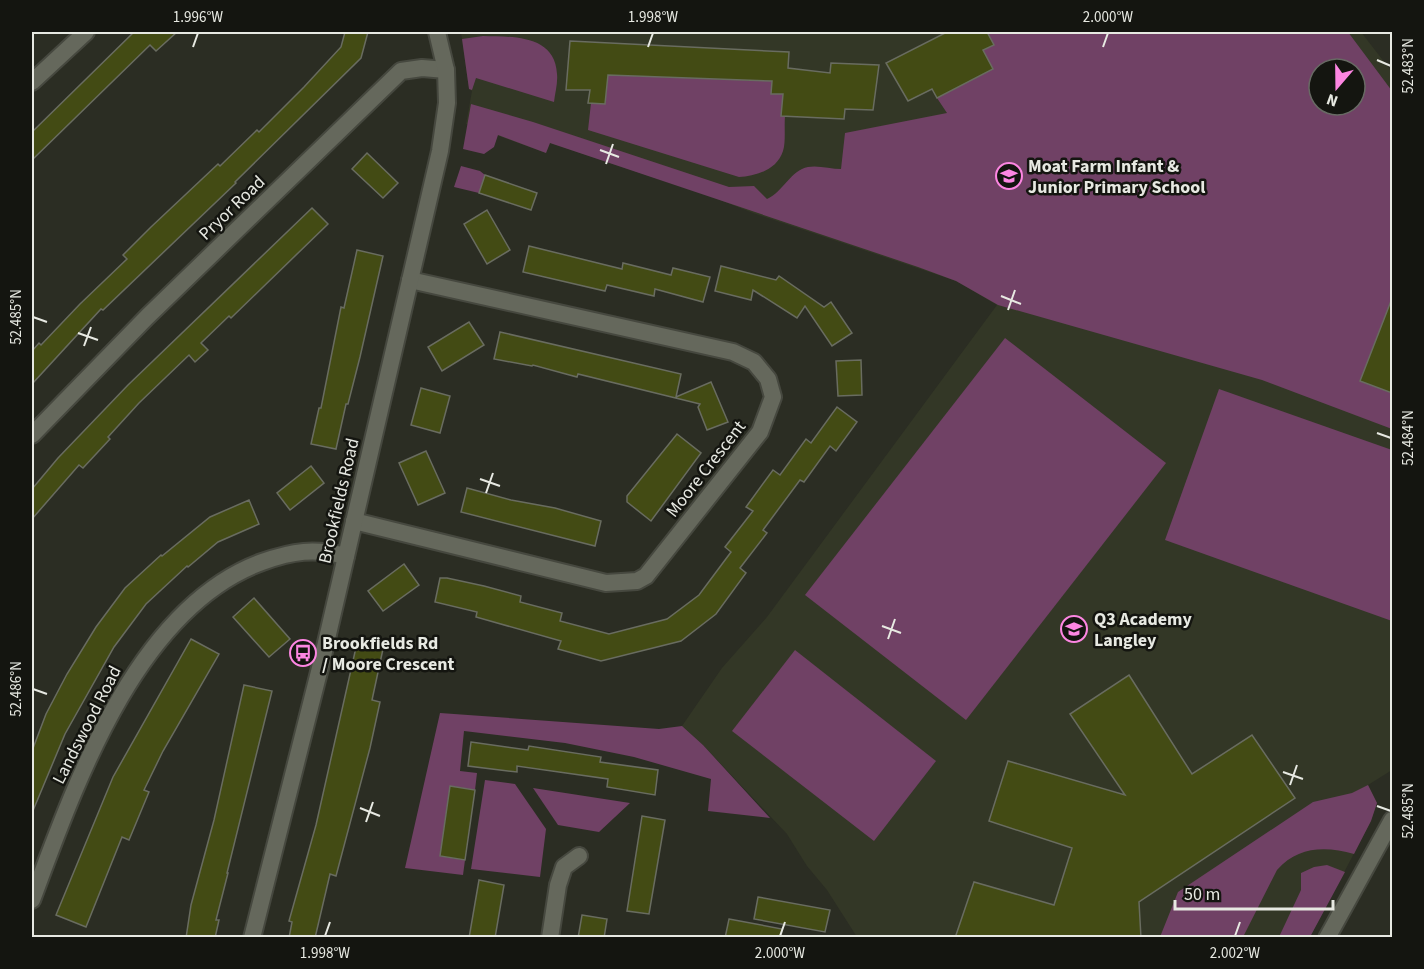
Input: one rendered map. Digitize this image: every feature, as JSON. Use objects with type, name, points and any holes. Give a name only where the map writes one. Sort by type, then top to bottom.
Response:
[{"type":"street","points":[[32,82],[86,32]]},
{"type":"street","points":[[437,32],[446,70]]},
{"type":"street","name":"Pryor Road","points":[[32,435],[147,317],[402,71],[422,68],[446,70]]},
{"type":"street","name":"Brookfields Road","points":[[252,938],[346,556],[440,151],[447,104],[446,70]]},
{"type":"street","name":"Moore Crescent","points":[[354,521],[606,583],[637,581],[646,576],[760,432],[773,397],[768,380],[754,362],[733,352],[410,280]]},
{"type":"street","name":"Landswood Road","points":[[32,900],[64,816],[109,720],[133,675],[171,626],[218,585],[251,566],[297,551],[317,550],[346,556]]},
{"type":"street","points":[[1327,938],[1392,820]]},
{"type":"street","points":[[550,938],[558,885],[564,867],[579,856]]},
{"type":"shaded area","name":"Q3 Academy Langley","points":[[461,32],[1361,32],[1392,72],[1392,770],[1368,785],[1377,803],[1371,821],[1310,937],[857,937],[787,834],[703,745],[682,726],[722,668],[767,617],[997,305],[956,281],[753,213],[710,196],[550,143],[546,153],[466,124],[472,91],[469,89]]},
{"type":"shaded area","name":"Moat Farm Infant & Junior Primary School","points":[[994,32],[1348,32],[1367,57],[1307,57],[1307,117],[1367,117],[1367,57],[1392,91],[1392,322],[1360,381],[1392,393],[1392,429],[1262,380],[998,305],[956,281],[918,267],[550,143],[546,153],[498,135],[494,147],[484,154],[463,149],[471,104],[533,122],[729,187],[754,186],[767,199],[802,169],[816,166],[841,169],[845,133],[947,113],[937,98],[983,50],[993,45],[988,34]]},
{"type":"shaded area","points":[[483,36],[530,40],[549,51],[557,74],[554,102],[476,78],[472,90],[469,89],[462,39]]},
{"type":"shaded area","points":[[608,75],[772,81],[771,94],[783,94],[782,116],[785,116],[785,138],[780,158],[765,171],[739,177],[588,130],[591,103],[605,103]]},
{"type":"shaded area","points":[[461,166],[480,171],[485,175],[479,193],[454,187]]},
{"type":"shaded area","points":[[1005,338],[1166,463],[966,720],[805,595]]},
{"type":"shaded area","points":[[1219,389],[1392,450],[1392,621],[1165,540]]},
{"type":"shaded area","points":[[795,650],[936,761],[874,841],[732,731]]},
{"type":"shaded area","points":[[440,713],[659,729],[682,726],[703,745],[770,818],[708,811],[711,779],[634,757],[565,743],[464,731],[460,771],[477,773],[475,790],[450,786],[440,856],[465,860],[463,875],[405,868]]},
{"type":"shaded area","points":[[485,780],[515,784],[546,829],[540,877],[471,869]]},
{"type":"shaded area","points":[[1368,785],[1377,803],[1371,821],[1354,854],[1344,851],[1313,850],[1303,852],[1285,862],[1277,870],[1243,937],[1160,937],[1178,892],[1313,802],[1352,793]]},
{"type":"shaded area","points":[[533,788],[630,803],[599,832],[558,825]]},
{"type":"shaded area","points":[[1327,865],[1345,872],[1310,937],[1279,937],[1301,890],[1301,873],[1314,867]]},
{"type":"building","points":[[134,32],[177,32],[156,51],[150,45],[32,160],[32,132]]},
{"type":"building","points":[[345,32],[368,32],[361,58],[236,183],[103,310],[101,309],[32,384],[32,351],[39,343],[41,345],[127,259],[123,255],[151,227],[218,164],[220,166],[257,130],[259,132],[304,87],[341,47]]},
{"type":"building","points":[[947,32],[987,32],[994,45],[983,50],[993,69],[937,98],[932,89],[908,101],[886,63]]},
{"type":"building","points":[[570,41],[789,52],[788,68],[830,73],[831,63],[879,65],[873,110],[845,109],[844,119],[781,116],[783,94],[771,94],[772,81],[608,75],[605,104],[588,103],[590,90],[566,90]]},
{"type":"building","points":[[367,153],[398,183],[383,198],[352,169]]},
{"type":"building","points":[[485,175],[537,193],[531,210],[479,193]]},
{"type":"building","points":[[312,208],[328,224],[231,318],[229,316],[201,343],[208,350],[195,362],[189,355],[139,403],[108,437],[110,439],[83,468],[79,465],[32,519],[32,489],[58,458],[128,385]]},
{"type":"building","points":[[487,210],[510,250],[487,264],[464,224]]},
{"type":"building","points":[[529,246],[622,269],[623,263],[671,275],[673,268],[710,277],[703,302],[655,289],[654,296],[607,285],[605,291],[523,272]]},
{"type":"building","points":[[357,250],[383,256],[336,449],[311,444],[319,408],[321,408],[341,307],[344,308]]},
{"type":"building","points":[[721,266],[776,280],[779,276],[824,307],[831,302],[852,333],[832,346],[805,306],[797,318],[753,290],[751,300],[715,291]]},
{"type":"building","points":[[1392,301],[1392,393],[1360,381]]},
{"type":"building","points":[[469,322],[484,345],[442,371],[428,347]]},
{"type":"building","points":[[500,332],[681,374],[676,397],[711,382],[728,422],[707,430],[698,407],[700,404],[578,374],[577,377],[533,365],[494,359]]},
{"type":"building","points":[[861,360],[862,395],[838,396],[836,361]]},
{"type":"building","points":[[421,388],[450,396],[440,433],[411,425]]},
{"type":"building","points":[[837,407],[857,422],[836,451],[830,446],[804,482],[800,480],[763,530],[767,533],[740,568],[746,573],[716,614],[681,641],[601,661],[558,649],[561,641],[476,617],[477,612],[435,602],[440,578],[447,578],[521,596],[520,602],[562,613],[560,621],[609,634],[667,619],[699,595],[731,552],[725,547],[753,511],[746,507],[773,470],[780,475],[806,439],[811,443]]},
{"type":"building","points":[[677,434],[701,453],[651,521],[627,502],[627,496]]},
{"type":"building","points":[[426,451],[445,493],[418,505],[399,463]]},
{"type":"building","points":[[311,466],[324,483],[290,510],[277,493]]},
{"type":"building","points":[[467,488],[601,521],[595,546],[461,512]]},
{"type":"building","points":[[249,500],[259,524],[218,542],[187,566],[146,604],[114,647],[65,734],[32,813],[32,751],[46,714],[96,627],[125,588],[161,555],[210,517]]},
{"type":"building","points":[[404,564],[419,585],[383,611],[368,591]]},
{"type":"building","points":[[254,598],[290,639],[269,657],[233,617]]},
{"type":"building","points":[[191,639],[219,654],[163,751],[144,790],[149,792],[129,840],[122,837],[86,927],[56,915],[113,777]]},
{"type":"building","points":[[357,643],[383,649],[372,700],[380,702],[370,748],[336,876],[330,874],[315,938],[289,938],[292,922],[289,921],[316,825]]},
{"type":"building","name":"Q3 Academy Langley","points":[[1129,675],[1192,774],[1252,735],[1295,798],[1139,902],[1141,938],[955,938],[974,882],[1054,905],[1072,848],[989,821],[1008,761],[1125,795],[1070,714]]},
{"type":"building","points":[[244,685],[272,691],[216,920],[219,920],[215,938],[186,938],[191,905],[214,820]]},
{"type":"building","points":[[471,742],[528,750],[529,746],[601,757],[600,762],[658,770],[655,795],[607,787],[608,779],[517,766],[517,772],[468,766]]},
{"type":"building","points":[[450,786],[475,790],[465,860],[440,856]]},
{"type":"building","points":[[642,816],[665,820],[649,914],[627,911]]},
{"type":"building","points":[[479,880],[504,885],[495,938],[469,938]]},
{"type":"building","points":[[758,897],[830,910],[825,932],[754,919]]},
{"type":"building","points":[[582,915],[607,919],[604,938],[578,938]]},
{"type":"building","points":[[729,919],[782,929],[781,938],[725,938]]},
{"type":"place","name":"Moat Farm Infant & Junior Primary School","points":[[1009,176]]},
{"type":"place","name":"Q3 Academy Langley","points":[[1074,629]]},
{"type":"place","name":"Brookfields Rd / Moore Crescent","points":[[303,653]]}]
